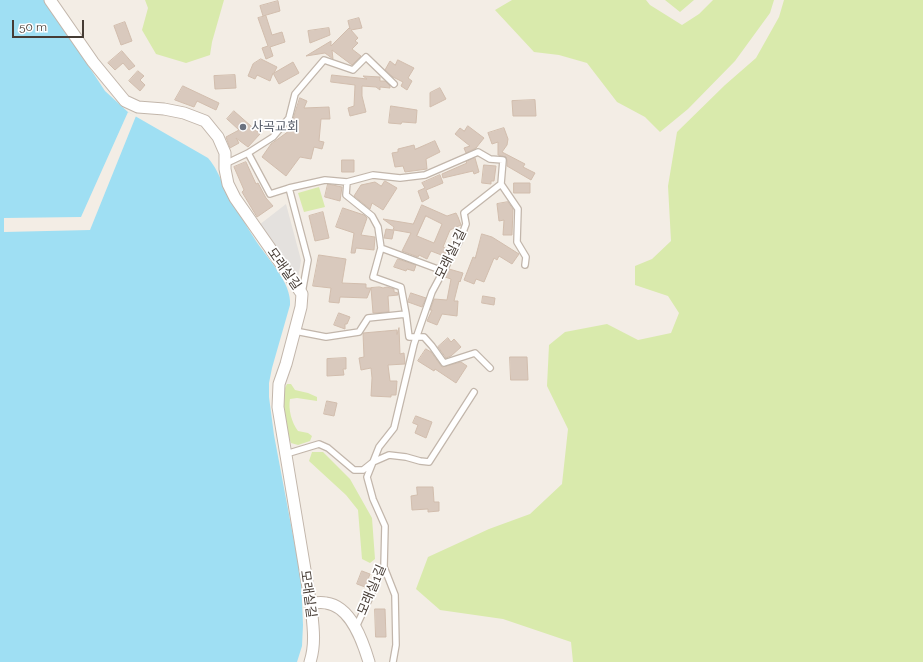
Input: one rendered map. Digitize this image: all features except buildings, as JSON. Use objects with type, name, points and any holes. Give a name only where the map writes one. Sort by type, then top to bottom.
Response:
[{"type":"street","name":"모래실길","points":[[50,0],[93,62],[125,101],[138,108],[164,109],[184,113],[204,121],[218,137],[225,153],[228,184],[235,198],[302,294],[301,307],[286,364],[279,384],[278,407],[310,603],[314,637],[310,662]]},
{"type":"street","points":[[310,603],[326,602],[335,605],[346,614],[356,627],[364,646],[368,662]]},
{"type":"lane","points":[[225,164],[248,153],[273,137],[290,118],[295,94],[324,60],[353,70],[366,57],[394,84]]},
{"type":"lane","points":[[248,153],[270,194],[325,180],[347,182],[373,175],[400,178],[425,175],[478,152],[490,159],[503,160],[501,184],[518,209],[517,242],[526,258],[525,265]]},
{"type":"lane","points":[[347,182],[346,195],[372,216],[378,227],[381,248],[373,277],[401,288],[409,337],[424,337],[444,363],[475,353],[490,368]]},
{"type":"lane","name":"모래실1길","points":[[356,627],[384,567],[385,526],[367,477],[379,447],[394,428],[416,338],[432,292],[462,235],[466,224],[464,213],[501,184]]},
{"type":"lane","points":[[289,188],[308,260],[302,294]]},
{"type":"lane","points":[[381,248],[442,271]]},
{"type":"lane","points":[[294,331],[326,337],[359,332],[368,318],[406,314]]},
{"type":"lane","points":[[286,454],[319,444],[328,448],[354,470],[363,470],[373,462],[389,455],[429,462],[474,392]]},
{"type":"lane","points":[[384,567],[395,595],[396,645],[393,662]]},
{"type":"green space","points":[[145,0],[224,0],[212,42],[210,55],[186,63],[156,54],[142,30],[148,8]]},
{"type":"green space","points":[[512,0],[646,0],[650,5],[682,25],[699,14],[713,0],[774,0],[770,13],[735,61],[688,109],[660,132],[645,117],[617,102],[587,63],[559,55],[534,52],[495,10]]},
{"type":"green space","points":[[665,0],[694,0],[680,12]]},
{"type":"green space","points":[[784,0],[923,0],[923,662],[573,662],[571,642],[503,619],[440,610],[416,589],[428,557],[489,529],[530,514],[562,484],[568,429],[547,386],[549,345],[565,332],[607,324],[638,340],[671,333],[679,313],[668,296],[635,285],[635,266],[652,259],[671,241],[668,186],[677,132],[725,85],[756,58],[779,17]]},
{"type":"green space","points":[[319,187],[325,207],[304,212],[298,193]]},
{"type":"green space","points":[[287,384],[291,384],[295,390],[317,397],[317,401],[297,398],[290,399],[290,412],[296,428],[298,431],[308,433],[312,436],[310,441],[298,445],[291,443],[283,414],[283,398]]},
{"type":"green space","points":[[312,452],[323,452],[350,479],[372,518],[375,559],[370,563],[362,559],[358,510],[346,495],[309,461]]},
{"type":"shaded area","points":[[286,204],[301,260],[298,280],[259,225]]},
{"type":"water","points":[[0,0],[45,0],[105,91],[128,112],[208,158],[217,171],[247,227],[278,271],[287,288],[290,297],[290,305],[272,368],[269,383],[269,397],[274,435],[301,578],[303,625],[302,646],[297,662],[0,662]]},
{"type":"pier","points":[[128,112],[136,116],[90,230],[4,232],[4,218],[81,217]]},
{"type":"place","name":"사곡교회","points":[[243,127]]}]
